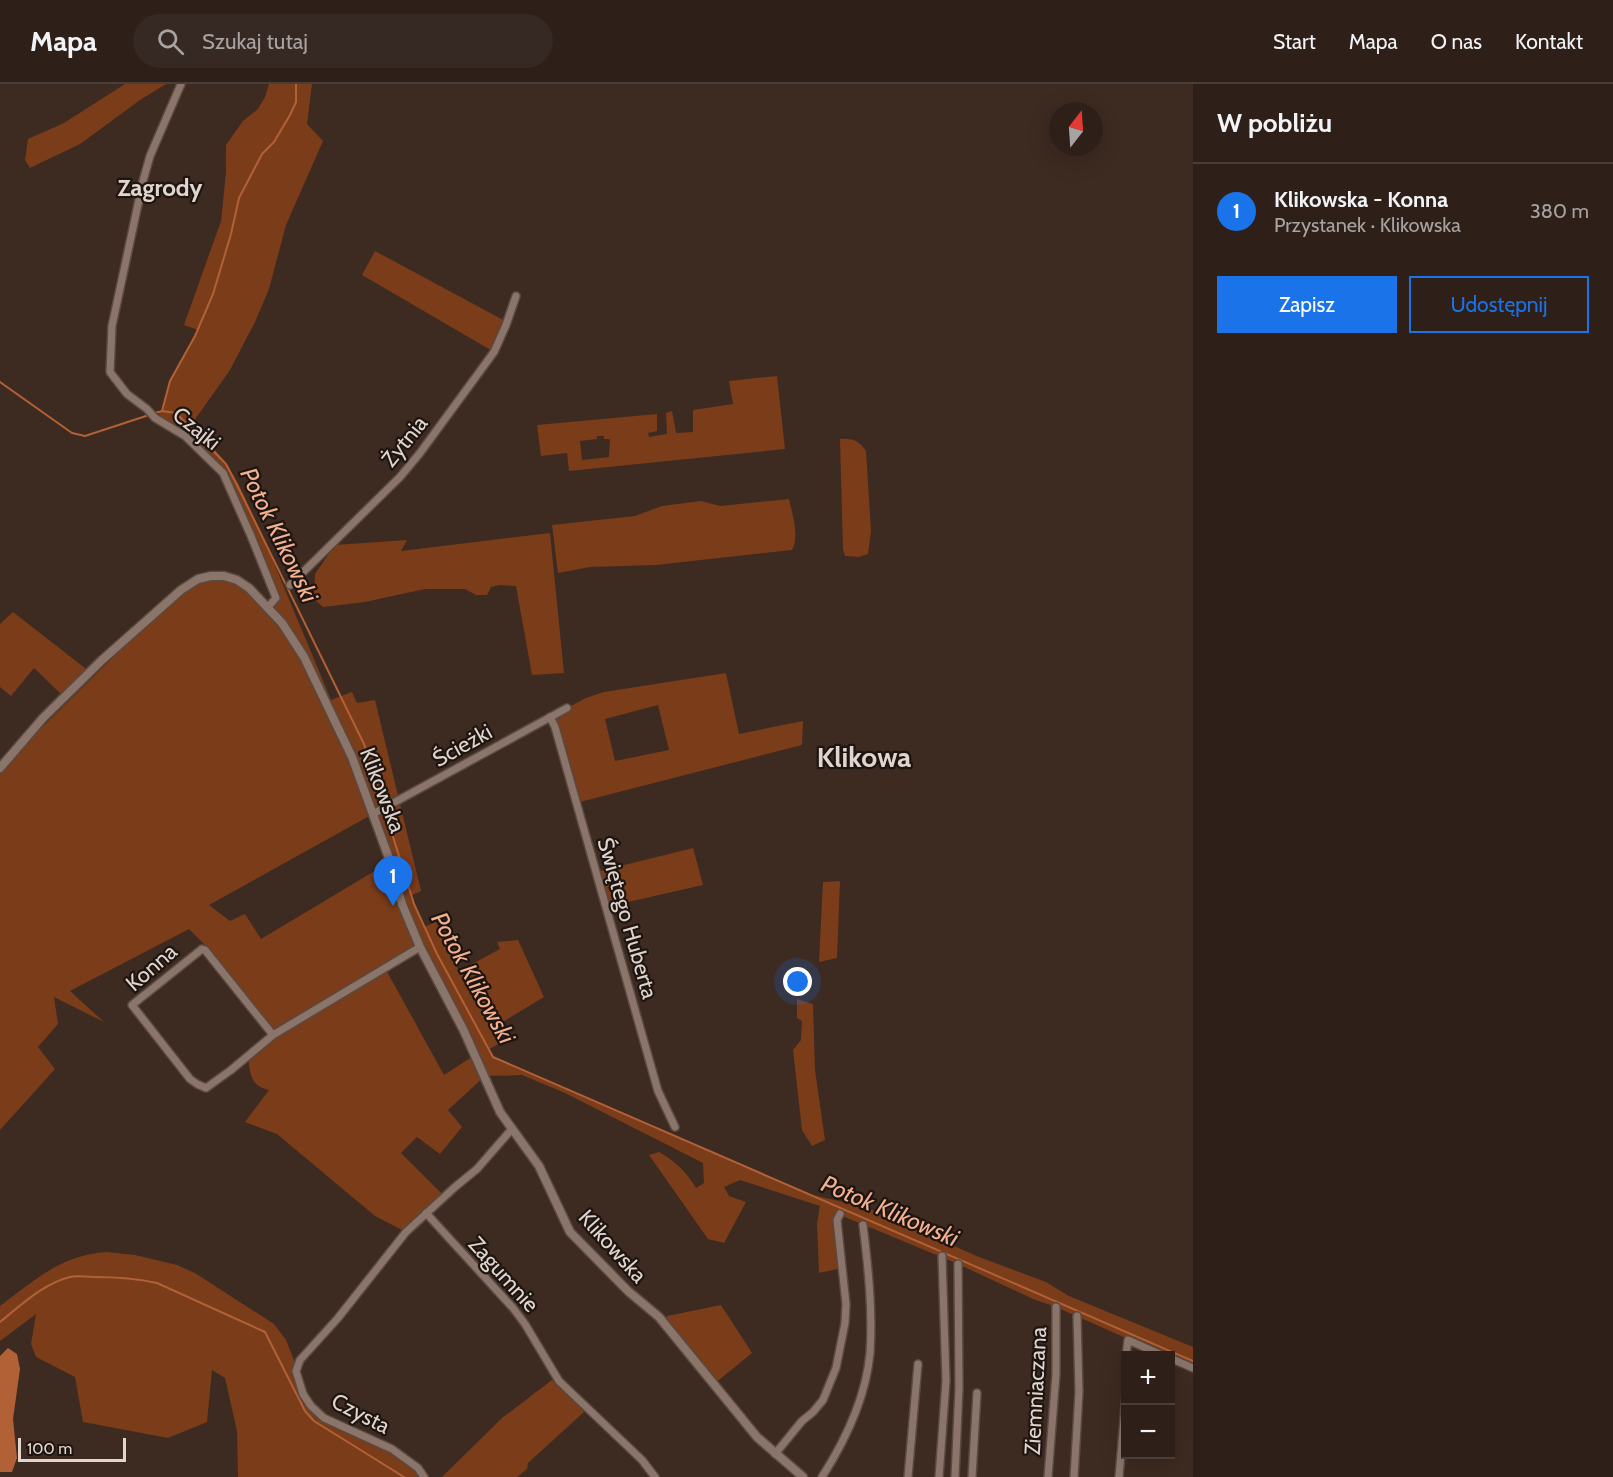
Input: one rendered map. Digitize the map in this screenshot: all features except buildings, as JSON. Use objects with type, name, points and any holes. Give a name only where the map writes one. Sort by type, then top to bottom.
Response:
[{"type":"street","name":"Czajki","points":[[181,84],[150,156],[143,181],[122,275],[111,340],[110,372],[127,394],[155,418],[185,436],[223,473],[276,598],[267,608]]},
{"type":"street","name":"Żytnia","points":[[290,585],[400,477],[420,453],[494,352],[516,296]]},
{"type":"street","name":"Klikowska","points":[[0,768],[43,717],[102,660],[182,590],[198,579],[224,576],[237,580],[249,588],[282,623],[304,657],[377,811],[402,904],[420,946],[464,1031],[500,1112],[539,1166],[570,1232],[628,1291],[659,1317],[757,1437],[796,1475]]},
{"type":"street","name":"Ścieżki","points":[[377,811],[567,708]]},
{"type":"street","name":"Świętego Huberta","points":[[550,717],[555,727],[658,1091],[675,1126]]},
{"type":"street","name":"Konna","points":[[273,1035],[202,949],[132,1005],[190,1079],[206,1088],[231,1071],[273,1035],[420,946]]},
{"type":"street","points":[[426,1213],[477,1169],[512,1130]]},
{"type":"street","name":"Czysta","points":[[424,1477],[418,1468],[392,1449],[324,1418],[311,1406],[303,1394],[296,1371],[300,1360],[323,1336],[406,1232],[426,1213]]},
{"type":"street","name":"Zagumnie","points":[[426,1213],[525,1323],[559,1381],[642,1460],[655,1477]]},
{"type":"street","points":[[775,1454],[823,1400],[836,1368],[845,1323],[846,1304],[837,1221],[840,1215]]},
{"type":"street","points":[[822,1477],[840,1447],[858,1403],[870,1352],[869,1296],[863,1225]]},
{"type":"street","points":[[939,1477],[946,1381],[942,1256]]},
{"type":"street","points":[[955,1477],[959,1388],[958,1264]]},
{"type":"street","name":"Ziemniaczana","points":[[1048,1477],[1056,1374],[1056,1307]]},
{"type":"street","name":"Ziemniaczana","points":[[1074,1477],[1079,1392],[1077,1316]]},
{"type":"street","points":[[1127,1351],[1128,1340],[1153,1351]]},
{"type":"street","points":[[1175,1360],[1193,1368]]},
{"type":"street","points":[[908,1477],[918,1364]]},
{"type":"street","points":[[972,1477],[977,1393]]},
{"type":"street","points":[[1119,1477],[1124,1405]]},
{"type":"shaded area","points":[[125,84],[166,84],[80,144],[30,168],[25,160],[28,139],[64,123]]},
{"type":"shaded area","points":[[269,84],[312,84],[307,124],[323,141],[286,225],[269,289],[255,322],[230,370],[196,418],[194,425],[227,464],[239,485],[331,700],[352,692],[357,703],[375,700],[421,891],[410,896],[424,927],[436,922],[459,971],[500,949],[497,942],[518,940],[544,997],[496,1026],[503,1042],[489,1049],[493,1057],[808,1194],[865,1207],[979,1257],[1046,1282],[1069,1296],[1193,1347],[1193,1368],[1175,1359],[1175,1351],[1155,1351],[840,1215],[842,1268],[819,1273],[817,1223],[820,1206],[740,1180],[724,1187],[729,1196],[746,1202],[724,1243],[708,1239],[649,1155],[659,1152],[670,1159],[685,1172],[696,1188],[704,1183],[703,1163],[565,1093],[522,1075],[485,1076],[448,1110],[462,1127],[440,1154],[417,1137],[401,1153],[444,1196],[406,1232],[375,1216],[277,1134],[245,1122],[269,1090],[258,1085],[252,1078],[248,1056],[273,1035],[216,964],[217,957],[189,929],[70,991],[104,1022],[54,997],[58,1024],[38,1047],[55,1069],[0,1130],[0,772],[8,761],[158,613],[198,579],[237,580],[267,608],[276,598],[229,484],[202,452],[157,417],[162,410],[170,381],[198,330],[184,325],[221,221],[226,145],[243,121],[258,109]],"holes":[[[373,814],[388,863],[261,939],[245,914],[230,921],[209,905]],[[420,947],[475,1055],[444,1075],[385,968]]]},
{"type":"shaded area","points":[[375,251],[507,322],[494,352],[362,275]]},
{"type":"shaded area","points":[[777,376],[785,449],[569,471],[567,453],[541,456],[537,425],[657,414],[657,431],[648,433],[649,437],[667,434],[666,413],[672,411],[676,433],[693,432],[693,410],[733,404],[729,381]],"holes":[[[604,436],[604,439],[610,439],[609,457],[582,460],[580,441]]]},
{"type":"shaded area","points":[[840,439],[855,441],[866,451],[871,531],[868,554],[859,557],[845,556],[843,549]]},
{"type":"shaded area","points":[[789,499],[795,532],[792,550],[656,565],[590,567],[558,573],[552,525],[635,516],[662,506],[701,501],[720,506]]},
{"type":"shaded area","points":[[550,533],[564,673],[532,675],[516,586],[491,587],[487,595],[476,595],[465,589],[425,589],[365,602],[323,607],[314,599],[315,574],[335,545],[407,540],[401,551]]},
{"type":"shaded area","points":[[13,612],[90,672],[64,697],[34,668],[11,696],[0,687],[0,624]]},
{"type":"shaded area","points":[[726,673],[739,734],[803,721],[802,745],[576,803],[550,717],[586,698],[604,692]],"holes":[[[658,705],[669,750],[615,761],[605,719]]]},
{"type":"shaded area","points":[[693,848],[703,885],[606,907],[596,872]]},
{"type":"shaded area","points":[[840,881],[837,958],[819,962],[823,882]]},
{"type":"shaded area","points":[[797,999],[813,1004],[815,1070],[825,1140],[812,1146],[802,1130],[793,1050],[801,1040],[802,1021],[797,1018]]},
{"type":"shaded area","points":[[107,1252],[135,1255],[177,1265],[195,1273],[274,1324],[286,1340],[294,1360],[298,1380],[318,1412],[392,1449],[424,1477],[238,1477],[237,1431],[225,1378],[212,1370],[207,1422],[168,1438],[83,1422],[75,1377],[36,1357],[31,1344],[36,1314],[0,1341],[0,1306],[49,1270],[76,1258]]},
{"type":"shaded area","points":[[721,1305],[752,1353],[714,1384],[664,1324],[667,1316]]},
{"type":"shaded area","points":[[8,1348],[17,1354],[20,1369],[13,1419],[17,1458],[12,1472],[0,1472],[0,1356]]},
{"type":"shaded area","points":[[552,1380],[568,1393],[584,1412],[528,1463],[527,1469],[517,1477],[442,1477],[502,1418]]},
{"type":"waterway","points":[[162,411],[170,381],[195,336],[213,294],[239,198],[262,154],[274,142],[290,115],[296,102],[296,84]]},
{"type":"waterway","name":"Potok Klikowski","points":[[0,382],[72,433],[85,436],[149,415]]},
{"type":"waterway","name":"Potok Klikowski","points":[[155,413],[162,411],[176,413],[226,464],[364,744],[414,904],[437,954],[493,1057],[1193,1361]]},
{"type":"waterway","points":[[0,1322],[51,1284],[70,1277],[117,1278],[157,1283],[265,1332],[305,1411],[314,1421],[404,1477]]},
{"type":"place","name":"Klikowska - Konna","points":[[393,906]]},
{"type":"district","name":"Zagrody","points":[[160,188]]},
{"type":"district","name":"Klikowa","points":[[864,757]]}]
